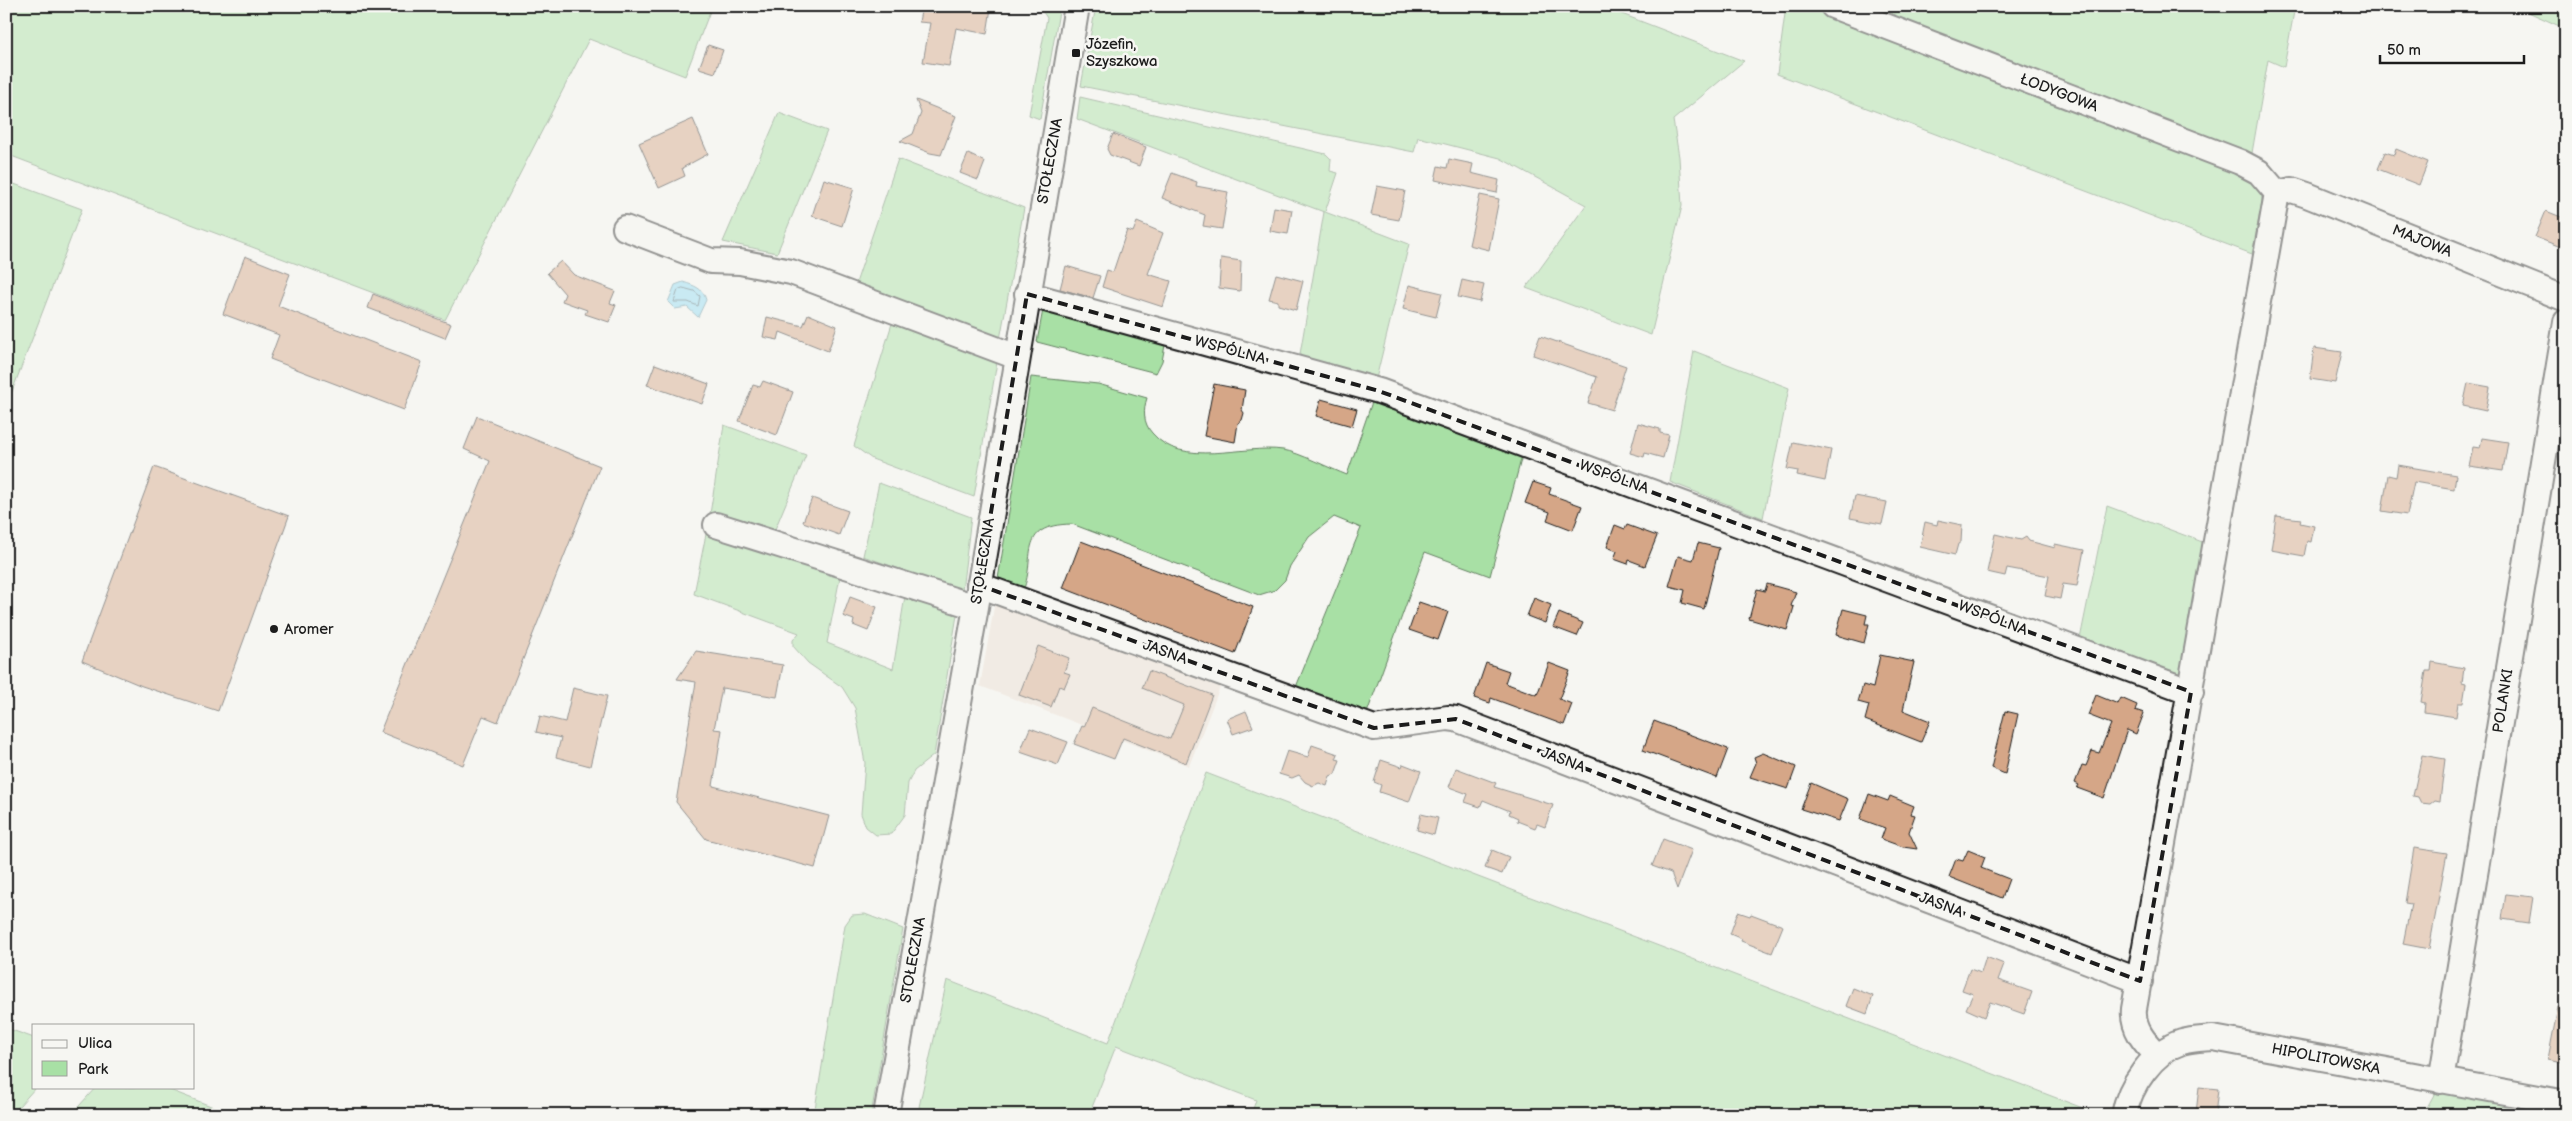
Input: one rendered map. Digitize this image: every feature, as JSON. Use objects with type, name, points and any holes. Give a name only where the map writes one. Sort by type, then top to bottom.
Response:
[{"type":"street","name":"STOŁECZNA","points":[[886,1115],[977,596],[1077,6]]},
{"type":"street","name":"ŁODYGOWA","points":[[1832,6],[2240,162],[2259,172],[2277,193]]},
{"type":"street","name":"MAJOWA","points":[[2277,193],[2292,190],[2306,195],[2566,299]]},
{"type":"street","points":[[2158,1056],[2137,1031],[2133,1017],[2277,193]]},
{"type":"street","points":[[625,228],[711,261],[740,262],[791,272],[1017,358]]},
{"type":"street","name":"WSPÓLNA","points":[[1027,294],[1380,391],[2191,692]]},
{"type":"street","name":"POLANKI","points":[[2441,1080],[2566,322]]},
{"type":"street","name":"JASNA","points":[[716,526],[977,596],[1374,728],[1448,718],[1456,719],[2140,981]]},
{"type":"street","name":"HIPOLITOWSKA","points":[[2124,1115],[2135,1084],[2158,1056],[2181,1042],[2213,1038],[2566,1103]]},
{"type":"highlighted area","points":[[1027,294],[1379,391],[2191,692],[2140,981],[1456,719],[1374,728],[979,585]]},
{"type":"shaded area","points":[[995,602],[1222,682],[1189,766],[980,686]]},
{"type":"green space","points":[[6,6],[712,6],[685,76],[589,39],[445,320],[6,154]]},
{"type":"green space","points":[[1039,6],[1060,6],[1040,119],[1029,115],[1047,18]]},
{"type":"green space","points":[[1096,6],[1601,6],[1744,61],[1673,120],[1679,157],[1682,206],[1651,335],[1526,288],[1586,205],[1500,158],[1418,137],[1414,152],[1081,86]]},
{"type":"green space","points":[[1786,6],[1805,6],[2253,180],[2261,190],[2262,201],[2252,254],[1777,74]]},
{"type":"green space","points":[[1866,6],[2295,6],[2284,67],[2268,60],[2252,153]]},
{"type":"green space","points":[[2515,6],[2566,6],[2566,29]]},
{"type":"green space","points":[[1080,97],[1326,154],[1331,159],[1330,171],[1338,173],[1325,212],[1409,244],[1375,383],[1299,360],[1324,212],[1077,119]]},
{"type":"green space","points":[[779,113],[827,131],[777,253],[723,242]]},
{"type":"green space","points":[[898,159],[1024,208],[999,345],[854,289]]},
{"type":"green space","points":[[6,181],[82,209],[6,407]]},
{"type":"green space","points":[[1044,304],[1166,340],[1162,361],[1156,373],[1037,342]]},
{"type":"green space","points":[[894,317],[998,356],[974,497],[872,459],[854,446]]},
{"type":"green space","points":[[1694,351],[1789,388],[1763,518],[1670,482]]},
{"type":"green space","points":[[1031,377],[1098,384],[1147,398],[1145,416],[1147,425],[1152,433],[1165,444],[1180,450],[1196,453],[1267,449],[1283,450],[1306,457],[1347,475],[1373,399],[1523,452],[1490,576],[1425,552],[1367,713],[1296,687],[1361,528],[1334,517],[1309,537],[1290,566],[1285,580],[1275,590],[1259,595],[1072,524],[1054,526],[1042,530],[1035,537],[1031,546],[1022,593],[997,585]]},
{"type":"green space","points":[[724,425],[806,455],[773,534],[710,514]]},
{"type":"green space","points":[[879,483],[971,517],[962,591],[863,556]]},
{"type":"green space","points":[[2107,506],[2205,543],[2183,677],[2080,639]]},
{"type":"green space","points":[[706,534],[841,572],[827,643],[893,669],[905,596],[957,615],[934,755],[914,771],[908,783],[905,815],[891,834],[876,835],[866,827],[861,814],[865,763],[855,708],[842,687],[808,663],[793,646],[793,640],[799,633],[694,594]]},
{"type":"green space","points":[[1206,773],[2101,1115],[1251,1115],[1256,1100],[1116,1046],[1089,1115],[940,1115],[919,1107],[947,980],[1108,1043]]},
{"type":"green space","points":[[865,914],[903,929],[871,1115],[814,1115],[845,925],[852,915]]},
{"type":"green space","points":[[6,1028],[32,1037],[32,1088],[35,1088],[11,1115],[6,1115]]},
{"type":"green space","points":[[95,1088],[165,1088],[234,1115],[71,1115]]},
{"type":"green space","points":[[2437,1089],[2566,1112],[2566,1115],[2423,1115]]},
{"type":"water","points":[[683,282],[698,288],[705,296],[706,300],[698,317],[687,307],[675,309],[668,302],[675,285]]},
{"type":"building","points":[[922,6],[991,8],[987,34],[956,28],[949,66],[923,62],[930,23],[919,22]]},
{"type":"building","points":[[708,45],[723,50],[715,73],[699,68]]},
{"type":"building","points":[[916,100],[956,116],[941,155],[930,153],[900,141],[913,134],[921,113]]},
{"type":"building","points":[[693,119],[708,154],[682,168],[685,176],[659,188],[639,143]]},
{"type":"building","points":[[1113,134],[1146,147],[1139,166],[1110,155],[1107,149]]},
{"type":"building","points":[[2396,149],[2428,162],[2419,185],[2378,169],[2385,152],[2394,155]]},
{"type":"building","points":[[968,154],[985,162],[978,180],[960,173]]},
{"type":"building","points":[[1449,159],[1473,164],[1471,173],[1499,180],[1497,193],[1435,180],[1438,166],[1447,168]]},
{"type":"building","points":[[1172,173],[1197,182],[1196,186],[1228,192],[1222,229],[1203,226],[1205,215],[1162,198]]},
{"type":"building","points":[[824,179],[854,188],[842,226],[812,216]]},
{"type":"building","points":[[1377,186],[1405,191],[1399,220],[1371,215]]},
{"type":"building","points":[[1480,195],[1499,199],[1489,250],[1469,245]]},
{"type":"building","points":[[1274,207],[1292,210],[1288,234],[1270,231]]},
{"type":"building","points":[[2546,211],[2566,219],[2566,249],[2535,237]]},
{"type":"building","points":[[1137,222],[1163,233],[1148,274],[1171,281],[1163,307],[1102,287],[1107,270],[1113,272],[1127,230],[1133,232]]},
{"type":"building","points":[[245,256],[290,274],[278,306],[422,362],[404,410],[270,359],[279,335],[223,314]]},
{"type":"building","points":[[1221,258],[1241,261],[1240,291],[1219,288]]},
{"type":"building","points":[[561,261],[574,275],[615,291],[610,303],[616,305],[609,322],[585,314],[587,310],[562,301],[565,294],[547,273]]},
{"type":"building","points":[[1066,266],[1100,276],[1093,298],[1060,289]]},
{"type":"building","points":[[1276,274],[1303,281],[1296,310],[1278,305],[1278,301],[1269,299]]},
{"type":"building","points":[[1462,280],[1484,285],[1480,302],[1458,297]]},
{"type":"building","points":[[1409,285],[1442,293],[1436,317],[1403,309]]},
{"type":"building","points":[[373,294],[451,324],[445,338],[368,308]]},
{"type":"building","points":[[808,314],[837,326],[828,351],[780,332],[778,340],[763,337],[767,317],[803,326]]},
{"type":"building","points":[[1540,336],[1626,366],[1612,410],[1588,403],[1597,377],[1533,355]]},
{"type":"building","points":[[2314,348],[2342,352],[2335,383],[2310,379]]},
{"type":"building","points":[[655,364],[709,384],[702,404],[647,385]]},
{"type":"building","points":[[763,381],[793,392],[777,435],[739,421],[753,385],[760,387]]},
{"type":"building","points":[[2468,383],[2490,387],[2486,411],[2463,406]]},
{"type":"building","points":[[1214,384],[1245,390],[1242,410],[1244,413],[1242,420],[1238,423],[1235,442],[1204,436]]},
{"type":"building","points":[[1321,399],[1357,409],[1352,426],[1316,416]]},
{"type":"building","points":[[477,416],[600,466],[498,722],[483,716],[463,765],[380,732],[490,461],[464,449]]},
{"type":"building","points":[[1638,423],[1660,429],[1660,433],[1669,435],[1663,458],[1645,453],[1644,457],[1630,453]]},
{"type":"building","points":[[2482,438],[2508,442],[2503,471],[2469,466],[2473,447],[2480,448]]},
{"type":"building","points":[[1793,442],[1831,450],[1825,481],[1797,475],[1798,471],[1787,469]]},
{"type":"building","points":[[2398,465],[2456,475],[2454,489],[2414,482],[2407,515],[2382,511],[2388,475],[2396,477]]},
{"type":"building","points":[[154,467],[289,516],[218,711],[142,686],[82,661]]},
{"type":"building","points":[[1533,482],[1551,488],[1549,494],[1582,506],[1573,530],[1547,520],[1550,512],[1525,503]]},
{"type":"building","points":[[1855,496],[1887,502],[1882,524],[1850,518]]},
{"type":"building","points":[[812,498],[848,511],[839,535],[803,522]]},
{"type":"building","points":[[2276,516],[2301,519],[2300,523],[2314,526],[2311,542],[2307,541],[2304,556],[2271,550]]},
{"type":"building","points":[[1938,520],[1962,525],[1961,542],[1958,544],[1955,555],[1920,547],[1925,522],[1937,525]]},
{"type":"building","points":[[1615,525],[1625,529],[1627,525],[1657,536],[1645,566],[1629,560],[1628,564],[1614,559],[1617,551],[1607,547]]},
{"type":"building","points":[[1995,534],[2021,540],[2026,537],[2029,541],[2055,548],[2055,544],[2084,550],[2077,586],[2063,584],[2060,599],[2045,596],[2049,576],[2007,568],[2005,576],[1987,572]]},
{"type":"building","points":[[1081,541],[1253,607],[1235,654],[1063,588]]},
{"type":"building","points":[[1698,543],[1719,548],[1704,609],[1682,603],[1685,590],[1669,586],[1678,556],[1693,560]]},
{"type":"building","points":[[1767,584],[1796,592],[1791,606],[1794,607],[1787,630],[1749,619],[1757,589],[1765,591]]},
{"type":"building","points":[[850,597],[877,607],[868,631],[853,625],[854,620],[843,616]]},
{"type":"building","points":[[1534,598],[1551,605],[1545,623],[1527,616]]},
{"type":"building","points":[[1419,602],[1448,612],[1438,640],[1409,630]]},
{"type":"building","points":[[1843,609],[1867,615],[1865,624],[1869,624],[1864,643],[1836,635]]},
{"type":"building","points":[[1559,613],[1583,623],[1577,636],[1553,627]]},
{"type":"building","points":[[1038,646],[1069,658],[1064,672],[1070,674],[1064,688],[1059,686],[1051,707],[1019,695]]},
{"type":"building","points":[[696,651],[783,665],[777,697],[722,688],[714,729],[722,730],[713,786],[829,816],[815,868],[706,839],[676,802],[696,682],[677,679]]},
{"type":"building","points":[[1880,655],[1914,662],[1903,710],[1930,721],[1921,742],[1865,720],[1869,705],[1858,702],[1863,685],[1873,688]]},
{"type":"building","points":[[2432,662],[2464,668],[2462,683],[2466,684],[2463,703],[2458,703],[2456,717],[2424,712],[2425,703],[2421,702],[2426,671],[2431,671]]},
{"type":"building","points":[[1486,663],[1509,671],[1505,683],[1537,695],[1549,663],[1570,671],[1559,699],[1572,704],[1564,725],[1491,698],[1490,703],[1474,698]]},
{"type":"building","points":[[1149,671],[1212,695],[1186,763],[1123,738],[1114,759],[1074,744],[1092,708],[1170,739],[1184,705],[1142,688]]},
{"type":"building","points":[[573,688],[607,696],[590,766],[556,757],[561,738],[536,732],[540,716],[565,722]]},
{"type":"building","points":[[2096,695],[2118,704],[2121,698],[2137,705],[2135,710],[2144,713],[2136,734],[2127,730],[2104,798],[2077,788],[2079,785],[2075,783],[2082,765],[2086,766],[2092,751],[2099,753],[2111,724],[2088,715]]},
{"type":"building","points":[[1246,711],[1253,727],[1233,734],[1227,719]]},
{"type":"building","points":[[2005,711],[2018,714],[2005,774],[1991,768]]},
{"type":"building","points":[[1654,721],[1728,749],[1717,778],[1643,750]]},
{"type":"building","points":[[1030,728],[1068,742],[1058,765],[1020,752]]},
{"type":"building","points":[[1312,745],[1338,754],[1336,759],[1340,760],[1335,774],[1330,776],[1327,786],[1319,783],[1313,786],[1305,782],[1299,775],[1292,778],[1279,774],[1287,751],[1308,757]]},
{"type":"building","points":[[1763,753],[1796,767],[1788,789],[1750,777],[1756,763],[1754,757]]},
{"type":"building","points":[[2422,755],[2445,759],[2440,801],[2435,800],[2430,804],[2421,803],[2418,797],[2413,796]]},
{"type":"building","points":[[1381,760],[1402,767],[1403,764],[1421,771],[1409,802],[1379,792],[1381,785],[1374,782]]},
{"type":"building","points":[[1456,768],[1496,783],[1494,787],[1553,805],[1545,827],[1537,824],[1535,828],[1517,821],[1518,818],[1509,814],[1510,811],[1483,800],[1480,807],[1465,802],[1468,794],[1449,787]]},
{"type":"building","points":[[1811,783],[1848,799],[1839,821],[1801,809]]},
{"type":"building","points":[[1869,794],[1888,801],[1890,796],[1914,806],[1911,814],[1915,815],[1909,832],[1917,849],[1903,847],[1881,839],[1885,828],[1860,819]]},
{"type":"building","points":[[1421,814],[1438,818],[1434,835],[1417,830]]},
{"type":"building","points":[[1663,839],[1692,850],[1677,889],[1671,873],[1652,866]]},
{"type":"building","points":[[2414,848],[2447,853],[2429,949],[2403,944],[2411,904],[2405,903]]},
{"type":"building","points":[[1492,850],[1509,857],[1502,874],[1485,868]]},
{"type":"building","points":[[1968,850],[1985,857],[1981,868],[2009,879],[2002,898],[1949,877],[1956,859],[1963,861]]},
{"type":"building","points":[[2506,894],[2533,897],[2529,923],[2502,919]]},
{"type":"building","points":[[1738,912],[1750,916],[1751,914],[1783,926],[1772,953],[1741,941],[1742,939],[1730,934]]},
{"type":"building","points":[[1986,957],[2004,964],[1998,980],[2032,992],[2024,1014],[1990,1002],[1984,1017],[1966,1009],[1973,994],[1962,990],[1970,969],[1981,973]]},
{"type":"building","points":[[1853,988],[1873,996],[1867,1014],[1846,1006]]},
{"type":"building","points":[[2558,1007],[2566,1007],[2566,1063],[2548,1059]]},
{"type":"building","points":[[2199,1087],[2218,1089],[2215,1115],[2196,1113]]},
{"type":"place","name":"Józefin, Szyszkowa","points":[[1076,53]]},
{"type":"place","name":"Aromer","points":[[274,629]]}]
